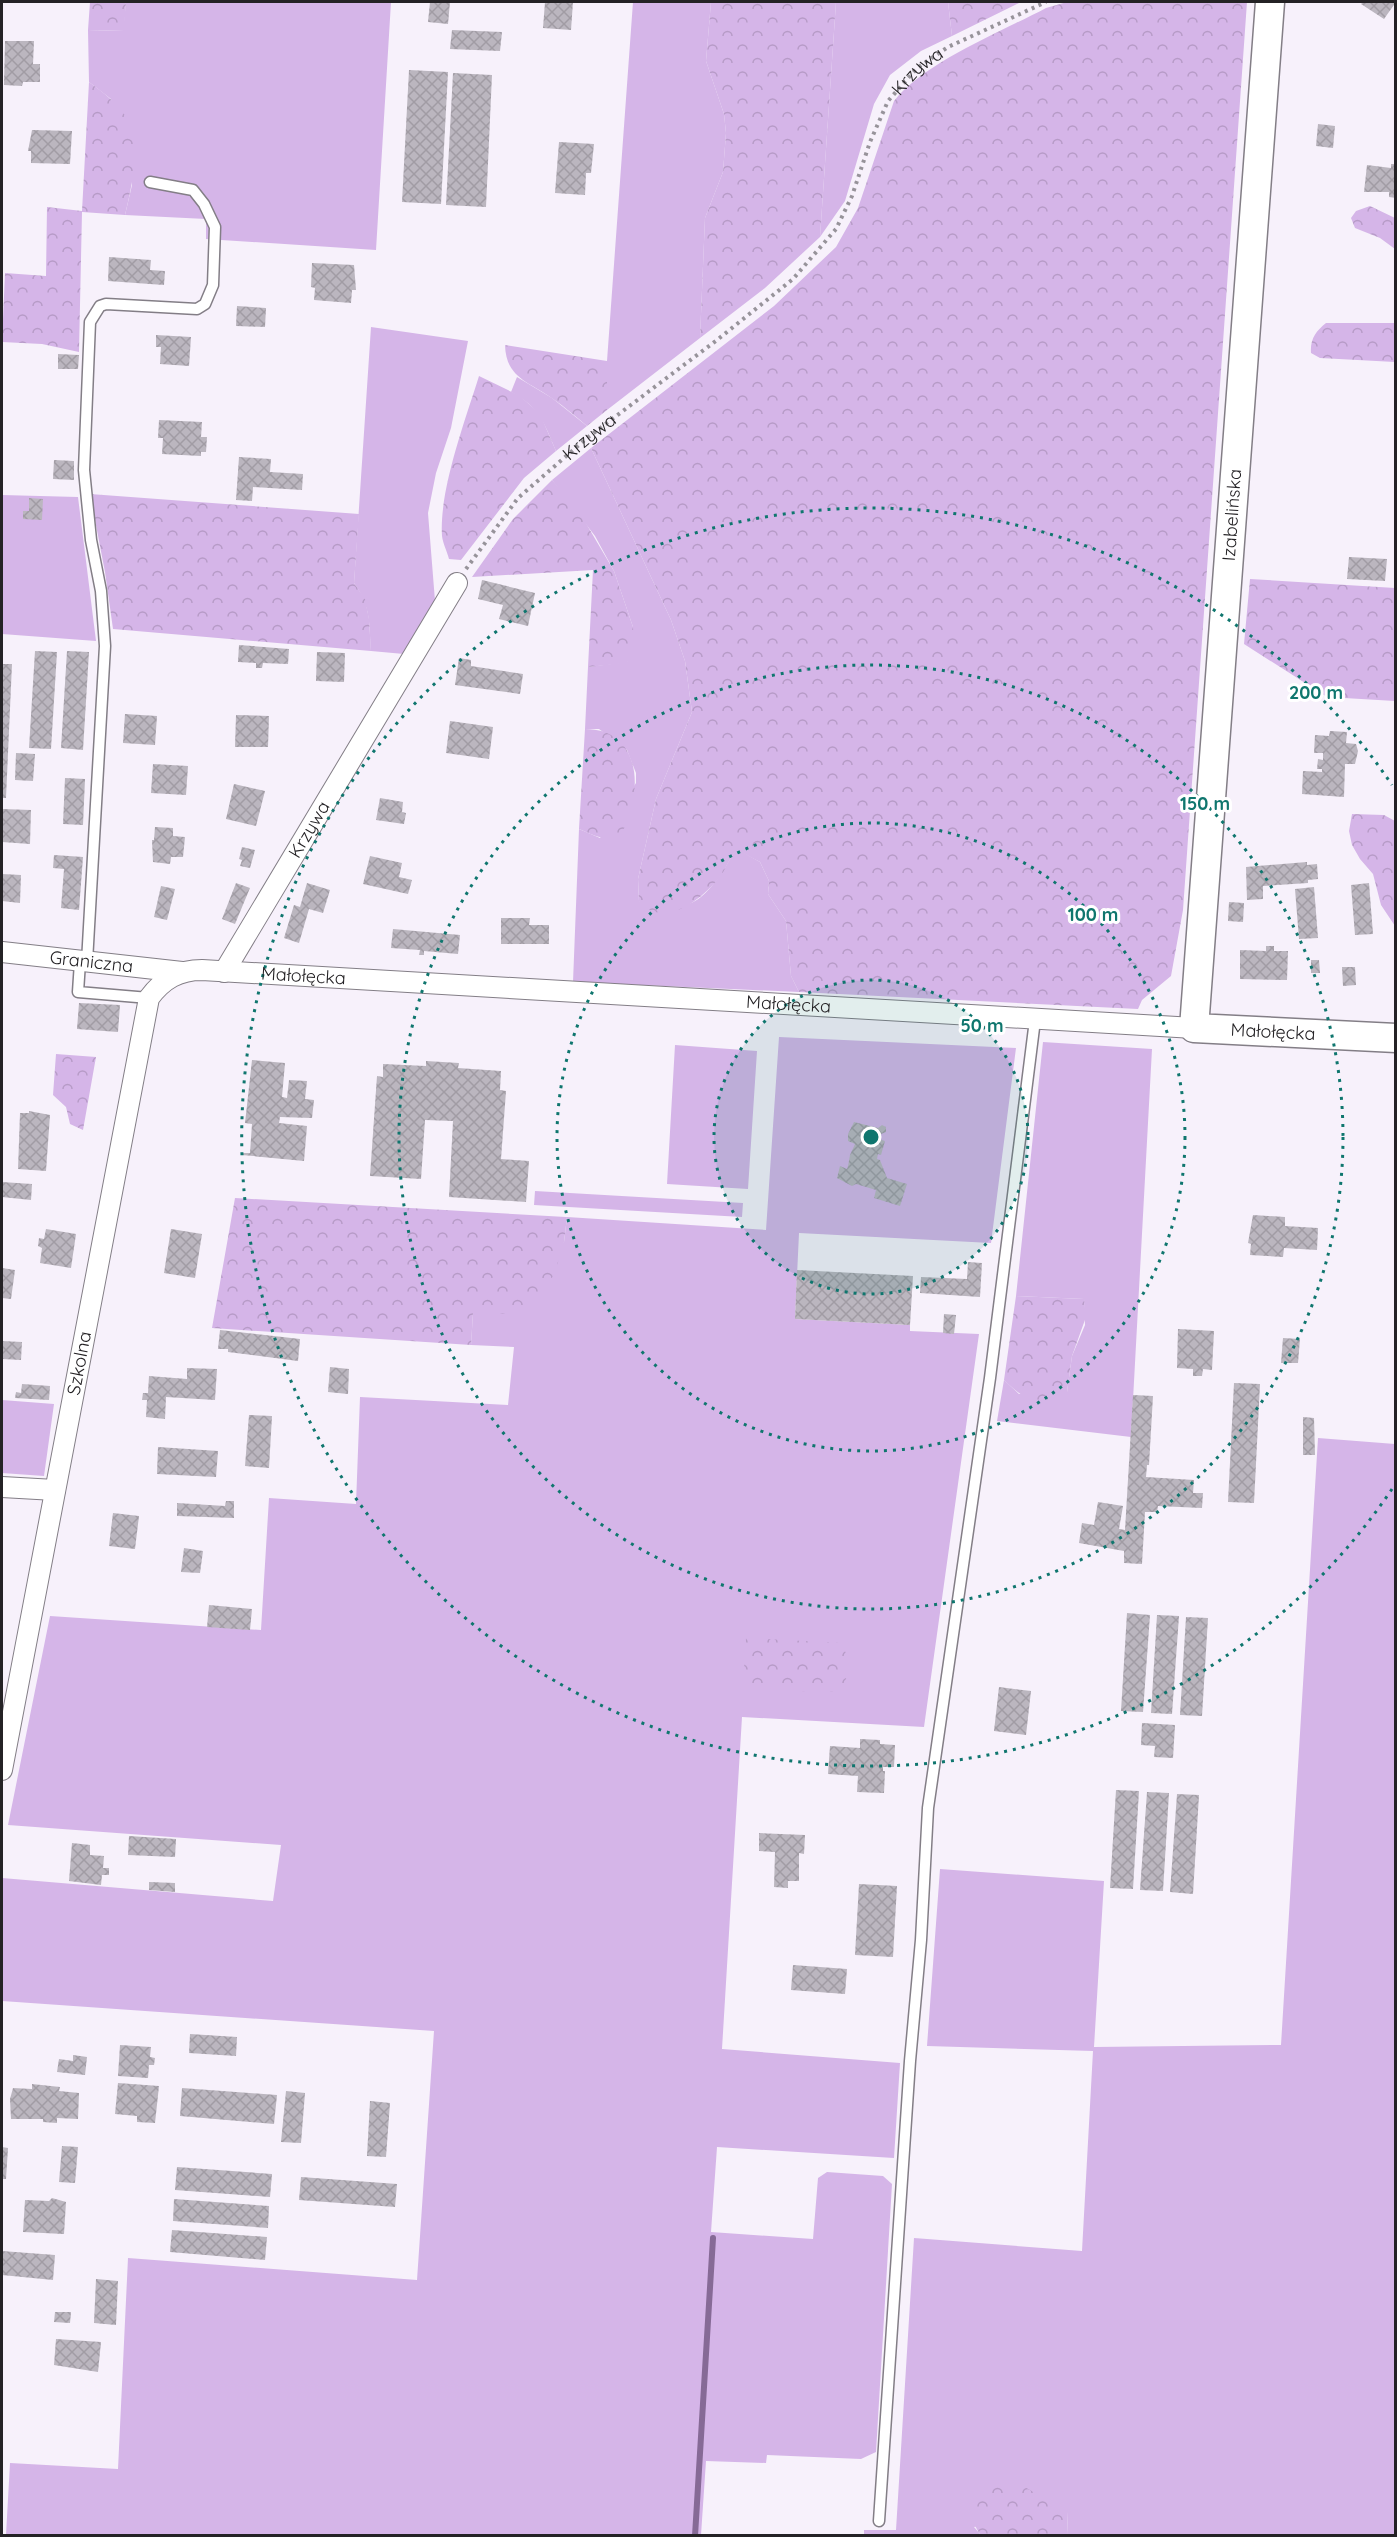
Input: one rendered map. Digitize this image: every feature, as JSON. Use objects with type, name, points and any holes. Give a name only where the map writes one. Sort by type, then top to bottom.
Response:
[{"type":"street","name":"Izabelińska","points":[[1194,1028],[1270,2]]},
{"type":"street","name":"Krzywa","points":[[224,972],[457,583]]},
{"type":"street","name":"Graniczna","points":[[2,952],[182,972]]},
{"type":"street","name":"Małołęcka","points":[[182,972],[202,970],[1035,1020],[1395,1038]]},
{"type":"street","points":[[149,998],[162,984],[182,972]]},
{"type":"street","name":"Szkolna","points":[[2,1770],[149,998]]},
{"type":"street","points":[[2,1487],[55,1490]]},
{"type":"lane","points":[[149,998],[78,992],[83,962],[105,646],[84,470],[90,322],[100,306],[106,304],[197,309],[205,304],[210,296],[215,267],[215,227],[204,204],[193,190],[150,182]]},
{"type":"lane","points":[[879,2521],[910,2061],[921,1940],[923,1863],[928,1808],[990,1378],[1035,1020]]},
{"type":"path","name":"Krzywa","points":[[457,583],[518,498],[587,438],[717,340],[793,279],[836,229],[852,196],[870,142],[888,101],[917,68],[948,47],[1046,2]]},
{"type":"green space","points":[[90,2],[126,2],[124,31],[88,30]]},
{"type":"green space","points":[[126,2],[391,2],[376,250],[206,239],[206,219],[125,215],[132,185],[111,99],[89,82],[88,30],[123,31]]},
{"type":"green space","points":[[633,2],[711,2],[706,61],[724,114],[726,133],[723,172],[705,218],[700,338],[607,410],[607,361]]},
{"type":"green space","points":[[711,2],[836,2],[820,237],[765,288],[700,338],[705,218],[723,172],[726,133],[724,114],[706,61]]},
{"type":"green space","points":[[836,2],[948,2],[952,36],[921,51],[890,75],[874,104],[845,201],[820,237]]},
{"type":"green space","points":[[948,2],[1021,2],[952,36]]},
{"type":"green space","points":[[1067,2],[1247,2],[1183,910],[1171,976],[1142,1000],[1138,1009],[799,992],[791,976],[786,921],[768,894],[769,881],[760,862],[737,850],[722,874],[708,889],[681,909],[660,913],[650,910],[639,901],[638,879],[656,799],[692,712],[685,661],[671,620],[591,448],[774,306],[836,247],[858,208],[894,101],[908,87],[924,73],[965,49],[1046,8]]},
{"type":"green space","points":[[89,82],[121,110],[133,132],[134,168],[125,215],[82,212],[79,352],[42,344],[2,342],[5,273],[46,276],[47,207],[82,211]]},
{"type":"green space","points":[[1370,206],[1395,218],[1395,249],[1380,238],[1355,228],[1351,218],[1356,211]]},
{"type":"green space","points":[[1326,323],[1395,323],[1395,362],[1320,358],[1311,353],[1314,336]]},
{"type":"green space","points":[[371,327],[468,341],[451,428],[436,473],[428,513],[435,601],[404,654],[371,651],[366,607],[354,583]]},
{"type":"green space","points":[[505,345],[607,361],[607,410],[587,426],[515,373],[506,356]]},
{"type":"green space","points":[[479,376],[520,396],[540,414],[556,451],[524,478],[461,560],[449,559],[442,536],[445,498],[454,456]]},
{"type":"green space","points":[[517,377],[552,398],[587,426],[556,451],[535,410],[521,397],[511,392]]},
{"type":"green space","points":[[591,448],[671,620],[685,661],[692,712],[656,799],[638,879],[639,901],[677,906],[694,902],[711,887],[737,849],[760,862],[769,881],[768,894],[786,921],[791,976],[799,992],[573,982],[579,829],[600,838],[636,783],[636,773],[627,750],[599,729],[585,729],[588,667],[627,662],[633,627],[614,571],[595,536],[552,480]]},
{"type":"green space","points":[[552,480],[577,508],[614,571],[633,627],[634,647],[627,663],[588,667],[593,570],[472,577],[513,519]]},
{"type":"green space","points":[[90,494],[359,514],[354,583],[365,599],[371,651],[113,629]]},
{"type":"green space","points":[[2,495],[78,497],[96,641],[2,634]]},
{"type":"green space","points":[[1250,579],[1395,588],[1395,701],[1327,697],[1244,644]]},
{"type":"green space","points":[[585,729],[611,735],[627,751],[632,762],[635,787],[630,818],[621,832],[606,838],[579,829]]},
{"type":"green space","points":[[1352,814],[1384,815],[1395,821],[1395,926],[1381,905],[1373,874],[1352,845],[1349,831]]},
{"type":"green space","points":[[779,1037],[1016,1048],[991,1243],[799,1233],[795,1319],[910,1325],[910,1331],[979,1334],[924,1727],[742,1717],[722,2049],[900,2063],[894,2158],[717,2147],[711,2232],[813,2239],[818,2178],[827,2172],[883,2176],[892,2184],[876,2452],[861,2459],[767,2455],[766,2463],[706,2461],[701,2535],[6,2535],[10,2463],[118,2469],[128,2258],[417,2280],[434,2031],[2,2001],[2,1878],[273,1901],[281,1845],[8,1825],[50,1616],[261,1630],[269,1498],[356,1504],[360,1397],[508,1405],[514,1347],[471,1345],[473,1313],[564,1242],[567,1217],[766,1230]]},
{"type":"green space","points":[[1043,1042],[1152,1049],[1131,1437],[997,1421],[1004,1380],[1019,1394],[1067,1392],[1072,1356],[1085,1325],[1084,1299],[1016,1296]]},
{"type":"green space","points":[[675,1045],[757,1051],[748,1189],[667,1184]]},
{"type":"green space","points":[[56,1054],[96,1057],[83,1130],[70,1124],[66,1107],[53,1095]]},
{"type":"green space","points":[[535,1191],[743,1203],[742,1217],[534,1205]]},
{"type":"green space","points":[[235,1198],[567,1217],[564,1242],[554,1275],[525,1314],[473,1313],[471,1345],[212,1328]]},
{"type":"green space","points":[[1016,1296],[1084,1299],[1086,1317],[1072,1356],[1067,1392],[1054,1405],[1026,1397],[1004,1380]]},
{"type":"green space","points":[[2,1400],[54,1404],[44,1476],[2,1473]]},
{"type":"green space","points":[[1318,1438],[1395,1444],[1395,2535],[1067,2535],[1068,2512],[974,2527],[981,2535],[864,2536],[864,2530],[896,2530],[914,2238],[1082,2251],[1093,2051],[927,2046],[940,1869],[1104,1881],[1094,2047],[1281,2045]]},
{"type":"green space","points":[[746,1638],[842,1643],[847,1656],[848,1672],[840,1690],[821,1693],[743,1685]]},
{"type":"green space","points":[[993,2481],[1023,2486],[1068,2512],[1067,2535],[981,2535],[974,2524],[974,2506],[980,2487]]},
{"type":"building","points":[[430,2],[450,2],[448,24],[428,22]]},
{"type":"building","points":[[545,2],[573,2],[571,30],[543,28]]},
{"type":"building","points":[[1363,2],[1396,2],[1384,19],[1361,4]]},
{"type":"building","points":[[452,30],[502,32],[500,51],[450,49]]},
{"type":"building","points":[[5,41],[34,41],[33,64],[40,64],[40,82],[23,82],[22,86],[4,85]]},
{"type":"building","points":[[409,70],[448,72],[441,204],[402,202]]},
{"type":"building","points":[[453,73],[492,75],[486,207],[446,205]]},
{"type":"building","points":[[1318,124],[1335,126],[1333,148],[1316,146]]},
{"type":"building","points":[[32,130],[72,131],[70,164],[31,163],[31,151],[28,151]]},
{"type":"building","points":[[559,142],[594,144],[591,173],[586,173],[585,195],[555,193]]},
{"type":"building","points":[[1391,164],[1396,164],[1396,198],[1389,197],[1389,192],[1364,192],[1367,165],[1391,168]]},
{"type":"building","points":[[109,257],[151,260],[150,270],[165,271],[164,285],[108,281]]},
{"type":"building","points":[[312,263],[354,265],[356,290],[352,290],[351,303],[314,300],[315,288],[311,287]]},
{"type":"building","points":[[237,306],[266,308],[265,327],[236,326]]},
{"type":"building","points":[[156,335],[191,337],[189,366],[160,364],[161,347],[156,347]]},
{"type":"building","points":[[58,354],[79,355],[78,369],[58,369]]},
{"type":"building","points":[[159,420],[202,422],[201,437],[207,437],[206,452],[201,452],[201,456],[162,454],[163,438],[158,438]]},
{"type":"building","points":[[239,457],[271,459],[270,472],[303,474],[302,490],[253,487],[252,501],[236,500]]},
{"type":"building","points":[[54,460],[74,461],[74,480],[53,479]]},
{"type":"building","points":[[29,498],[43,499],[42,520],[23,519],[23,511],[29,511]]},
{"type":"building","points":[[1349,557],[1387,559],[1385,581],[1347,579]]},
{"type":"building","points":[[482,580],[535,593],[528,626],[499,619],[503,605],[478,599]]},
{"type":"building","points":[[239,645],[289,649],[288,664],[263,663],[262,668],[256,668],[256,663],[238,662]]},
{"type":"building","points":[[35,651],[57,652],[51,749],[29,748]]},
{"type":"building","points":[[67,651],[89,652],[83,750],[61,748]]},
{"type":"building","points":[[317,652],[345,653],[344,682],[316,681]]},
{"type":"building","points":[[459,658],[471,660],[471,666],[523,674],[520,694],[455,685]]},
{"type":"building","points":[[2,664],[12,664],[6,798],[2,798]]},
{"type":"building","points":[[125,714],[157,716],[155,745],[123,743]]},
{"type":"building","points":[[236,715],[269,716],[268,747],[235,747]]},
{"type":"building","points":[[450,721],[493,727],[489,759],[446,753]]},
{"type":"building","points":[[1330,731],[1347,732],[1346,743],[1356,744],[1358,751],[1355,764],[1345,764],[1344,797],[1302,794],[1303,771],[1322,772],[1322,769],[1317,769],[1318,759],[1323,760],[1323,753],[1314,753],[1315,735],[1329,736]]},
{"type":"building","points":[[16,753],[35,754],[33,781],[15,780]]},
{"type":"building","points":[[153,764],[188,766],[186,795],[151,793]]},
{"type":"building","points":[[65,778],[85,779],[83,825],[63,824]]},
{"type":"building","points":[[234,784],[265,791],[256,826],[226,819]]},
{"type":"building","points":[[380,798],[403,802],[402,812],[406,813],[404,824],[376,820]]},
{"type":"building","points":[[2,809],[31,810],[30,844],[2,842]]},
{"type":"building","points":[[155,827],[173,828],[173,836],[185,837],[183,857],[171,857],[170,864],[153,862],[152,840],[154,840]]},
{"type":"building","points":[[242,847],[255,850],[250,868],[240,866]]},
{"type":"building","points":[[54,855],[83,857],[79,910],[61,908],[64,869],[53,868]]},
{"type":"building","points":[[370,856],[402,863],[399,877],[412,880],[408,894],[363,884]]},
{"type":"building","points":[[1307,862],[1307,865],[1317,864],[1318,879],[1308,880],[1308,883],[1263,886],[1263,899],[1247,900],[1246,867]]},
{"type":"building","points":[[2,874],[21,875],[20,903],[2,901]]},
{"type":"building","points":[[236,883],[250,888],[235,924],[222,919]]},
{"type":"building","points":[[307,883],[330,890],[323,913],[309,909],[299,943],[284,938],[294,905],[300,907]]},
{"type":"building","points":[[1369,883],[1373,934],[1355,935],[1351,885]]},
{"type":"building","points":[[161,886],[175,889],[167,920],[154,917]]},
{"type":"building","points":[[1314,887],[1318,938],[1299,939],[1295,889]]},
{"type":"building","points":[[1229,902],[1244,903],[1243,922],[1228,921]]},
{"type":"building","points":[[501,918],[530,918],[529,925],[549,925],[549,944],[501,944]]},
{"type":"building","points":[[393,929],[460,935],[458,954],[424,951],[424,955],[419,955],[420,950],[391,948]]},
{"type":"building","points":[[1266,946],[1274,946],[1274,951],[1288,951],[1287,980],[1240,979],[1240,950],[1266,951]]},
{"type":"building","points":[[1311,960],[1319,960],[1320,973],[1311,973]]},
{"type":"building","points":[[1342,967],[1355,967],[1356,985],[1343,986]]},
{"type":"building","points":[[79,1003],[120,1005],[118,1032],[77,1029]]},
{"type":"building","points":[[252,1060],[285,1063],[282,1097],[287,1098],[289,1080],[307,1081],[305,1099],[314,1100],[312,1118],[280,1117],[279,1123],[307,1126],[304,1161],[242,1155],[242,1153],[250,1153],[252,1124],[245,1123]]},
{"type":"building","points":[[426,1061],[459,1063],[458,1068],[501,1071],[500,1090],[506,1091],[501,1159],[529,1161],[526,1202],[449,1197],[453,1121],[425,1120],[421,1179],[370,1176],[377,1076],[383,1077],[383,1064],[426,1066]]},
{"type":"building","points":[[29,1111],[50,1115],[46,1171],[18,1169],[20,1113],[29,1113]]},
{"type":"building","points":[[854,1122],[878,1128],[882,1125],[886,1127],[886,1132],[881,1134],[879,1139],[885,1141],[881,1155],[878,1154],[877,1159],[880,1160],[887,1178],[907,1184],[900,1206],[874,1198],[876,1190],[856,1184],[852,1186],[837,1178],[840,1166],[847,1169],[855,1144],[848,1141],[848,1134]]},
{"type":"building","points":[[2,1182],[32,1184],[31,1200],[2,1197]]},
{"type":"building","points":[[1253,1215],[1285,1217],[1285,1226],[1318,1228],[1317,1250],[1284,1248],[1283,1257],[1250,1255],[1251,1244],[1248,1243]]},
{"type":"building","points":[[46,1229],[76,1234],[71,1268],[40,1263],[42,1248],[38,1246],[39,1238],[44,1239]]},
{"type":"building","points":[[171,1229],[202,1234],[195,1278],[164,1273]]},
{"type":"building","points":[[968,1262],[982,1263],[980,1297],[920,1293],[921,1277],[967,1279]]},
{"type":"building","points":[[2,1268],[15,1270],[11,1299],[2,1298]]},
{"type":"building","points":[[797,1270],[913,1276],[910,1325],[795,1319]]},
{"type":"building","points":[[944,1314],[956,1315],[954,1334],[943,1333]]},
{"type":"building","points":[[1178,1329],[1214,1331],[1212,1370],[1203,1369],[1202,1376],[1193,1376],[1193,1369],[1177,1368]]},
{"type":"building","points":[[220,1330],[300,1339],[298,1361],[218,1349]]},
{"type":"building","points":[[1283,1338],[1300,1339],[1298,1363],[1281,1363]]},
{"type":"building","points":[[2,1341],[22,1342],[21,1360],[2,1359]]},
{"type":"building","points":[[330,1367],[349,1369],[348,1394],[328,1392]]},
{"type":"building","points":[[187,1368],[217,1369],[215,1400],[166,1397],[165,1419],[146,1417],[147,1400],[142,1400],[143,1393],[148,1393],[149,1376],[187,1379]]},
{"type":"building","points":[[1234,1383],[1260,1384],[1254,1503],[1228,1502]]},
{"type":"building","points":[[22,1384],[50,1386],[49,1400],[15,1398],[16,1392],[21,1393]]},
{"type":"building","points":[[1133,1395],[1153,1396],[1149,1465],[1147,1465],[1146,1477],[1194,1480],[1193,1493],[1203,1493],[1202,1508],[1158,1506],[1157,1512],[1145,1512],[1142,1564],[1124,1563],[1124,1551],[1079,1543],[1082,1523],[1094,1525],[1098,1502],[1123,1506],[1119,1529],[1125,1530]]},
{"type":"building","points":[[249,1415],[272,1416],[269,1468],[245,1466]]},
{"type":"building","points":[[1303,1417],[1314,1418],[1315,1455],[1303,1455]]},
{"type":"building","points":[[158,1447],[218,1451],[216,1477],[157,1474]]},
{"type":"building","points":[[226,1501],[234,1501],[234,1518],[177,1516],[177,1503],[225,1506]]},
{"type":"building","points":[[113,1513],[139,1516],[135,1549],[109,1546]]},
{"type":"building","points":[[184,1548],[203,1551],[200,1573],[181,1572]]},
{"type":"building","points":[[209,1605],[252,1609],[250,1630],[207,1627]]},
{"type":"building","points":[[1127,1613],[1150,1615],[1143,1712],[1121,1711]]},
{"type":"building","points":[[1157,1615],[1179,1616],[1172,1714],[1151,1713]]},
{"type":"building","points":[[1186,1617],[1208,1618],[1202,1716],[1180,1715]]},
{"type":"building","points":[[999,1687],[1031,1691],[1026,1735],[994,1731]]},
{"type":"building","points":[[1142,1723],[1175,1725],[1173,1758],[1154,1757],[1155,1746],[1141,1745]]},
{"type":"building","points":[[860,1739],[880,1740],[880,1744],[895,1745],[894,1767],[883,1767],[885,1771],[884,1793],[857,1792],[858,1776],[828,1774],[830,1746],[860,1748]]},
{"type":"building","points":[[1116,1790],[1139,1791],[1133,1889],[1110,1888]]},
{"type":"building","points":[[1147,1792],[1169,1793],[1163,1891],[1140,1890]]},
{"type":"building","points":[[1177,1794],[1199,1795],[1193,1894],[1170,1892]]},
{"type":"building","points":[[759,1833],[805,1835],[804,1854],[799,1853],[799,1881],[788,1881],[788,1888],[774,1887],[775,1852],[759,1851]]},
{"type":"building","points":[[129,1836],[176,1839],[175,1857],[128,1855]]},
{"type":"building","points":[[72,1843],[90,1845],[90,1855],[104,1856],[103,1868],[109,1868],[109,1875],[102,1875],[101,1885],[69,1881]]},
{"type":"building","points":[[149,1882],[175,1883],[175,1892],[149,1890]]},
{"type":"building","points":[[859,1884],[897,1886],[893,1957],[855,1955]]},
{"type":"building","points":[[793,1965],[847,1969],[845,1994],[791,1990]]},
{"type":"building","points":[[190,2034],[237,2037],[236,2056],[189,2053]]},
{"type":"building","points":[[120,2045],[151,2047],[150,2057],[155,2058],[154,2065],[149,2065],[148,2078],[118,2076]]},
{"type":"building","points":[[73,2055],[87,2057],[85,2075],[57,2072],[59,2059],[73,2061]]},
{"type":"building","points":[[118,2083],[159,2086],[155,2123],[137,2122],[137,2116],[115,2114]]},
{"type":"building","points":[[32,2084],[60,2087],[59,2091],[79,2093],[78,2119],[57,2118],[57,2123],[43,2122],[43,2119],[11,2119],[10,2099],[13,2088],[32,2089]]},
{"type":"building","points":[[182,2088],[277,2095],[274,2124],[180,2116]]},
{"type":"building","points":[[286,2091],[305,2093],[301,2143],[281,2142]]},
{"type":"building","points":[[370,2101],[390,2103],[386,2157],[367,2156]]},
{"type":"building","points":[[62,2146],[78,2147],[75,2183],[59,2182]]},
{"type":"building","points":[[2,2147],[8,2148],[6,2179],[2,2179]]},
{"type":"building","points":[[177,2167],[272,2174],[270,2197],[175,2190]]},
{"type":"building","points":[[301,2177],[397,2184],[395,2207],[299,2200]]},
{"type":"building","points":[[52,2198],[66,2202],[64,2234],[23,2232],[25,2200],[49,2201]]},
{"type":"building","points":[[174,2199],[269,2206],[268,2228],[173,2221]]},
{"type":"building","points":[[172,2230],[267,2237],[265,2260],[170,2252]]},
{"type":"building","points":[[2,2251],[55,2255],[53,2280],[2,2275]]},
{"type":"building","points":[[96,2279],[118,2281],[116,2325],[94,2323]]},
{"type":"building","points":[[55,2312],[71,2312],[70,2323],[54,2322]]},
{"type":"building","points":[[56,2339],[101,2342],[98,2372],[54,2365]]},
{"type":"waterway","points":[[695,2536],[713,2238]]}]
